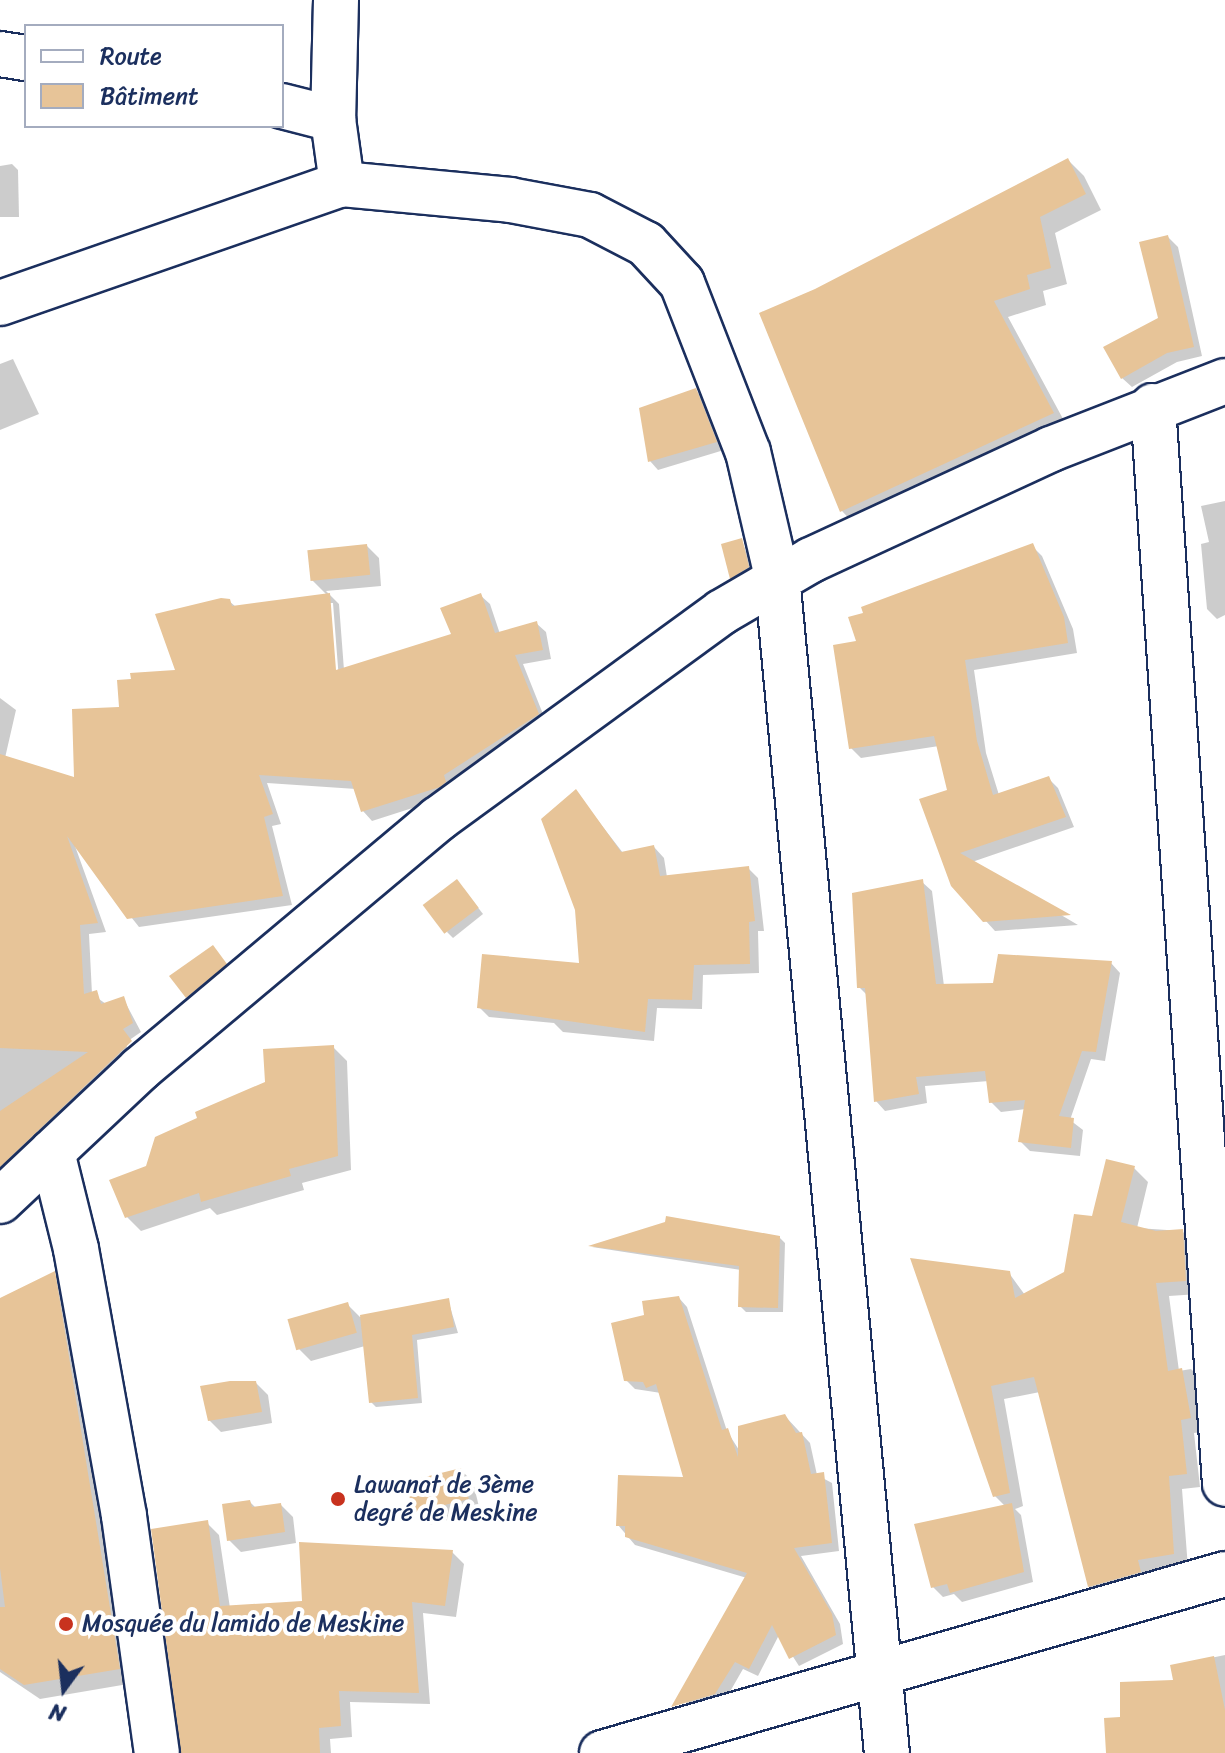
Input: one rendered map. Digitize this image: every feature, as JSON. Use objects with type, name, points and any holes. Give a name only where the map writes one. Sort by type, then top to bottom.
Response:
[{"type":"street","points":[[336,0],[333,119],[342,184]]},
{"type":"street","points":[[0,54],[24,58]]},
{"type":"street","points":[[284,107],[333,119]]},
{"type":"street","points":[[0,303],[342,184],[510,200],[590,215],[646,244],[682,283],[748,452],[777,577],[887,1753]]},
{"type":"street","points":[[0,1201],[140,1069],[438,819],[777,577],[1153,406],[1225,381]]},
{"type":"street","points":[[1153,406],[1209,1002],[1225,1484]]},
{"type":"street","points":[[52,1152],[76,1249],[124,1516],[157,1753]]},
{"type":"street","points":[[602,1753],[1225,1574]]},
{"type":"building","points":[[1068,158],[1086,194],[1040,217],[1051,268],[1027,275],[1030,289],[994,301],[1054,413],[840,512],[759,313],[815,289]]},
{"type":"building","points":[[1168,235],[1194,347],[1167,353],[1121,379],[1103,347],[1158,318],[1139,242]]},
{"type":"building","points":[[696,388],[717,442],[648,462],[639,408]]},
{"type":"building","points":[[742,538],[749,567],[730,579],[721,544]]},
{"type":"building","points":[[1033,543],[1064,617],[1068,643],[965,660],[977,741],[993,795],[1049,776],[1066,817],[960,853],[1071,915],[983,922],[951,886],[919,799],[947,790],[934,736],[849,749],[833,645],[856,641],[848,617],[863,613],[861,607]]},
{"type":"building","points":[[367,544],[370,575],[311,581],[307,550]]},
{"type":"building","points":[[330,593],[336,670],[451,634],[440,608],[481,593],[495,633],[537,621],[543,650],[515,655],[539,714],[444,775],[446,782],[440,787],[361,812],[351,781],[259,775],[273,814],[264,817],[283,896],[127,919],[67,836],[98,923],[80,925],[84,994],[97,990],[101,1004],[124,996],[133,1023],[123,1029],[132,1041],[0,1167],[0,1111],[88,1052],[0,1048],[0,754],[74,777],[72,709],[119,707],[117,680],[131,679],[130,673],[175,670],[155,614],[221,598],[230,599],[232,606]]},
{"type":"building","points":[[576,789],[621,852],[654,845],[660,876],[749,866],[755,921],[749,922],[750,964],[694,965],[692,1000],[648,999],[645,1032],[477,1008],[482,954],[579,963],[575,910],[541,819]]},
{"type":"building","points":[[457,879],[479,908],[444,934],[423,905]]},
{"type":"building","points":[[923,879],[936,984],[993,983],[998,954],[1112,961],[1096,1052],[1082,1051],[1059,1116],[1074,1118],[1071,1148],[1018,1142],[1025,1100],[989,1103],[985,1071],[916,1077],[919,1094],[874,1102],[865,988],[857,988],[852,893]]},
{"type":"building","points":[[213,945],[227,964],[186,998],[169,976]]},
{"type":"building","points":[[334,1045],[338,1156],[289,1169],[291,1176],[201,1202],[199,1193],[125,1218],[109,1180],[146,1166],[155,1137],[197,1118],[195,1112],[265,1082],[263,1049]]},
{"type":"building","points":[[1106,1159],[1135,1166],[1121,1222],[1156,1231],[1183,1229],[1186,1281],[1156,1283],[1168,1371],[1182,1368],[1191,1418],[1181,1420],[1187,1474],[1169,1476],[1174,1554],[1138,1560],[1141,1572],[1088,1587],[1034,1377],[991,1386],[1010,1493],[993,1497],[910,1258],[1010,1271],[1015,1298],[1064,1272],[1074,1214],[1092,1216]]},
{"type":"building","points":[[666,1216],[780,1236],[778,1308],[738,1307],[739,1266],[588,1246],[665,1222]]},
{"type":"building","points":[[55,1271],[120,1669],[24,1685],[0,1669],[0,1607],[5,1607],[0,1568],[0,1298]]},
{"type":"building","points":[[679,1296],[722,1430],[728,1428],[738,1457],[738,1426],[785,1414],[796,1433],[802,1432],[811,1474],[824,1472],[832,1543],[794,1548],[832,1614],[836,1635],[789,1659],[772,1625],[749,1669],[735,1662],[715,1694],[671,1707],[747,1573],[625,1537],[625,1526],[616,1526],[618,1475],[683,1477],[656,1384],[646,1388],[643,1382],[624,1381],[611,1323],[644,1315],[642,1301]]},
{"type":"building","points":[[449,1298],[454,1327],[412,1335],[418,1398],[369,1403],[360,1315]]},
{"type":"building","points":[[348,1302],[357,1333],[296,1350],[287,1319]]},
{"type":"building","points":[[256,1381],[262,1412],[208,1421],[200,1386]]},
{"type":"building","points":[[461,1468],[469,1499],[413,1513],[406,1482]]},
{"type":"building","points":[[250,1500],[252,1507],[281,1503],[285,1532],[227,1541],[222,1504]]},
{"type":"building","points":[[1012,1503],[1024,1572],[950,1593],[947,1584],[931,1588],[914,1524]]},
{"type":"building","points":[[208,1520],[220,1606],[302,1601],[299,1542],[453,1550],[445,1606],[412,1602],[419,1693],[339,1691],[341,1726],[319,1728],[320,1753],[181,1753],[151,1529]]},
{"type":"building","points":[[1214,1656],[1225,1710],[1225,1753],[1106,1753],[1104,1718],[1120,1717],[1120,1682],[1173,1680],[1170,1665]]},
{"type":"place","name":"Lawanat de 3ème degré de Meskine","points":[[338,1499]]},
{"type":"place","name":"Mosquée du lamido de Meskine","points":[[66,1624]]}]
